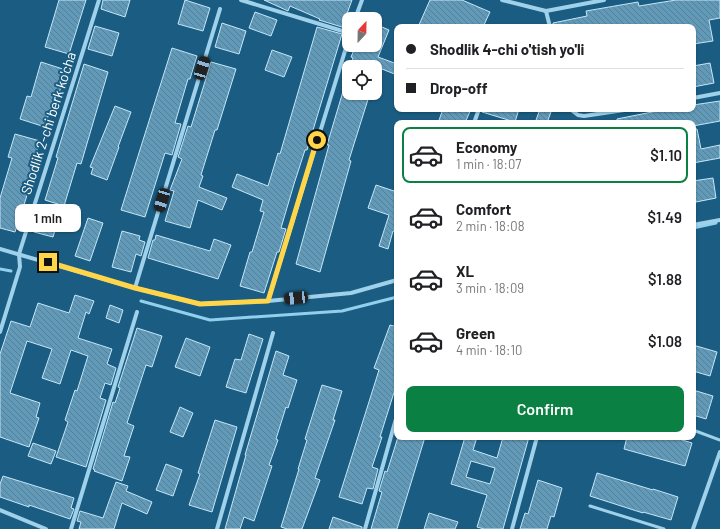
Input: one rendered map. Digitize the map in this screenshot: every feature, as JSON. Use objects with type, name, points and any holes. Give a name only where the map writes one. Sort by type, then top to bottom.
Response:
[{"type":"street","name":"Shodlik 2-chi berk ko'cha","points":[[0,332],[20,267],[19,254],[99,0]]},
{"type":"street","points":[[241,0],[342,31]]},
{"type":"street","points":[[358,12],[362,0]]},
{"type":"street","points":[[502,0],[546,11],[602,0]]},
{"type":"street","points":[[135,288],[220,9]]},
{"type":"street","points":[[546,11],[549,24]]},
{"type":"street","points":[[268,301],[345,52]]},
{"type":"street","points":[[696,97],[720,93]]},
{"type":"street","points":[[574,112],[578,115],[584,116],[611,112]]},
{"type":"street","points":[[696,224],[720,220]]},
{"type":"street","points":[[0,249],[135,288],[200,304],[268,301],[351,293],[394,281]]},
{"type":"street","points":[[72,529],[137,312]]},
{"type":"street","points":[[217,529],[273,333]]},
{"type":"street","points":[[365,529],[394,426]]},
{"type":"street","points":[[512,529],[536,440]]},
{"type":"street","points":[[693,529],[720,452]]},
{"type":"street","points":[[0,510],[46,529]]},
{"type":"lane","points":[[696,431],[720,440]]},
{"type":"lane","points":[[590,506],[664,529]]},
{"type":"building","points":[[59,0],[86,0],[69,54],[45,47]]},
{"type":"building","points":[[103,0],[130,0],[125,17],[101,9]]},
{"type":"building","points":[[185,0],[210,8],[203,31],[178,24]]},
{"type":"building","points":[[264,0],[352,0],[348,12],[342,12],[342,27],[319,20],[320,19],[290,6],[288,11]]},
{"type":"building","points":[[430,0],[462,0],[490,12],[484,24],[419,24]]},
{"type":"building","points":[[676,0],[720,0],[720,18],[709,20],[713,41],[696,44],[696,24],[553,24],[587,16],[586,11],[638,2],[639,6]]},
{"type":"building","points":[[255,12],[277,20],[271,36],[249,28]]},
{"type":"building","points":[[222,23],[246,31],[239,54],[215,47]]},
{"type":"building","points":[[95,26],[119,33],[112,56],[88,49]]},
{"type":"building","points":[[317,27],[342,34],[307,150],[305,150],[294,184],[281,228],[286,229],[264,293],[240,286],[264,212],[260,211],[263,200],[232,187],[237,174],[268,186],[278,153],[280,154]]},
{"type":"building","points":[[382,27],[389,30],[382,47]]},
{"type":"building","points":[[172,48],[197,56],[190,79],[188,79],[175,123],[181,124],[172,155],[165,153],[145,217],[121,210]]},
{"type":"building","points":[[272,50],[292,57],[284,77],[265,70]]},
{"type":"building","points":[[353,52],[380,52],[378,57],[394,63],[394,74],[382,69],[382,60],[353,60],[353,58],[351,57]]},
{"type":"building","points":[[41,62],[66,70],[59,93],[55,92],[45,127],[20,119],[27,96],[31,97]]},
{"type":"building","points":[[211,62],[236,69],[217,130],[215,130],[201,175],[203,176],[199,187],[227,198],[222,210],[198,200],[190,228],[165,221],[174,191],[170,190],[182,159],[178,157],[188,126],[191,127]]},
{"type":"building","points":[[710,63],[714,83],[696,86],[696,65]]},
{"type":"building","points":[[84,64],[108,72],[81,164],[77,163],[64,206],[45,200],[58,158],[56,157]]},
{"type":"building","points":[[342,95],[342,100],[368,100],[349,160],[351,161],[320,272],[296,264],[329,145],[327,145]]},
{"type":"building","points":[[720,101],[720,121],[696,125],[696,120],[617,120],[652,112],[696,112],[696,105]]},
{"type":"building","points":[[115,106],[131,112],[107,180],[91,174],[93,168],[90,167]]},
{"type":"building","points":[[442,112],[470,112],[466,120],[439,120]]},
{"type":"building","points":[[482,112],[518,112],[516,120],[508,120]]},
{"type":"building","points":[[539,112],[551,112],[548,120],[536,120]]},
{"type":"building","points":[[696,129],[701,149],[720,145],[720,158],[696,162]]},
{"type":"building","points":[[15,134],[40,141],[30,173],[34,174],[15,232],[0,228],[0,198],[12,158],[8,157]]},
{"type":"building","points":[[713,178],[716,198],[696,202],[696,181]]},
{"type":"building","points":[[376,185],[394,191],[394,231],[388,249],[379,246],[389,215],[368,208]]},
{"type":"building","points":[[39,214],[58,220],[53,237],[34,232]]},
{"type":"building","points":[[88,218],[103,223],[90,261],[75,256]]},
{"type":"building","points":[[122,231],[140,236],[139,240],[145,242],[141,256],[136,254],[131,272],[112,267]]},
{"type":"building","points":[[156,235],[210,251],[214,239],[231,245],[218,279],[148,258]]},
{"type":"building","points":[[75,295],[94,301],[89,314],[86,312],[78,338],[112,349],[107,364],[116,368],[111,385],[105,383],[100,398],[106,400],[86,467],[56,457],[68,422],[65,420],[75,390],[77,391],[88,356],[71,350],[60,384],[42,378],[52,349],[27,341],[10,393],[40,403],[36,417],[39,418],[29,447],[0,437],[0,354],[11,321],[30,327],[38,303],[69,313]]},
{"type":"building","points":[[110,305],[123,310],[119,323],[106,318]]},
{"type":"building","points":[[390,325],[394,326],[394,393],[372,467],[378,469],[373,489],[367,488],[362,504],[339,497],[379,370],[374,368]]},
{"type":"building","points":[[137,328],[162,336],[152,367],[146,365],[127,423],[134,426],[124,456],[130,457],[122,481],[94,471],[95,470],[93,469],[113,402],[115,403],[120,388],[118,387]]},
{"type":"building","points":[[249,334],[263,339],[246,393],[226,387],[235,359],[241,360]]},
{"type":"building","points":[[186,338],[210,347],[200,376],[175,367]]},
{"type":"building","points":[[696,346],[717,352],[710,376],[696,372]]},
{"type":"building","points":[[276,351],[289,356],[283,375],[297,380],[288,408],[286,407],[276,439],[278,440],[269,465],[272,466],[254,521],[244,517],[240,529],[225,529],[245,455]]},
{"type":"building","points":[[322,385],[342,391],[333,420],[335,420],[315,478],[320,480],[302,529],[287,529],[281,527],[307,440],[305,439]]},
{"type":"building","points":[[696,391],[713,396],[706,419],[696,416]]},
{"type":"building","points":[[180,407],[193,413],[183,437],[170,432]]},
{"type":"building","points":[[215,420],[237,427],[212,512],[189,505],[200,474],[198,473]]},
{"type":"building","points":[[397,440],[424,440],[397,529],[371,529],[382,492],[379,491],[385,471],[387,472]]},
{"type":"building","points":[[464,440],[476,440],[473,450],[497,458],[502,440],[528,440],[503,529],[484,529],[477,527],[487,495],[451,484]],"holes":[[[471,461],[495,468],[490,484],[466,477]]]},
{"type":"building","points":[[626,440],[682,440],[692,443],[685,466],[624,449]]},
{"type":"building","points":[[33,443],[56,451],[51,464],[28,456]]},
{"type":"building","points":[[166,464],[182,470],[173,496],[156,490]]},
{"type":"building","points":[[597,473],[678,497],[671,520],[643,513],[590,496]]},
{"type":"building","points":[[3,476],[74,498],[71,508],[74,509],[70,519],[0,497],[0,484]]},
{"type":"building","points":[[538,480],[562,488],[554,517],[551,516],[547,529],[520,529],[525,513],[528,514]]},
{"type":"building","points":[[116,482],[128,486],[126,491],[152,502],[147,514],[122,503],[114,529],[79,529],[81,522],[77,521],[80,511],[103,518]]},
{"type":"building","points":[[429,513],[458,522],[455,529],[424,529]]},
{"type":"building","points":[[333,517],[362,527],[362,529],[329,529]]},
{"type":"waterway","points":[[696,227],[716,223]]},
{"type":"waterway","points":[[0,269],[11,271]]},
{"type":"waterway","points":[[141,301],[210,320],[342,311],[394,298]]},
{"type":"route","points":[[48,262],[135,288],[200,304],[268,301],[317,140]]}]
